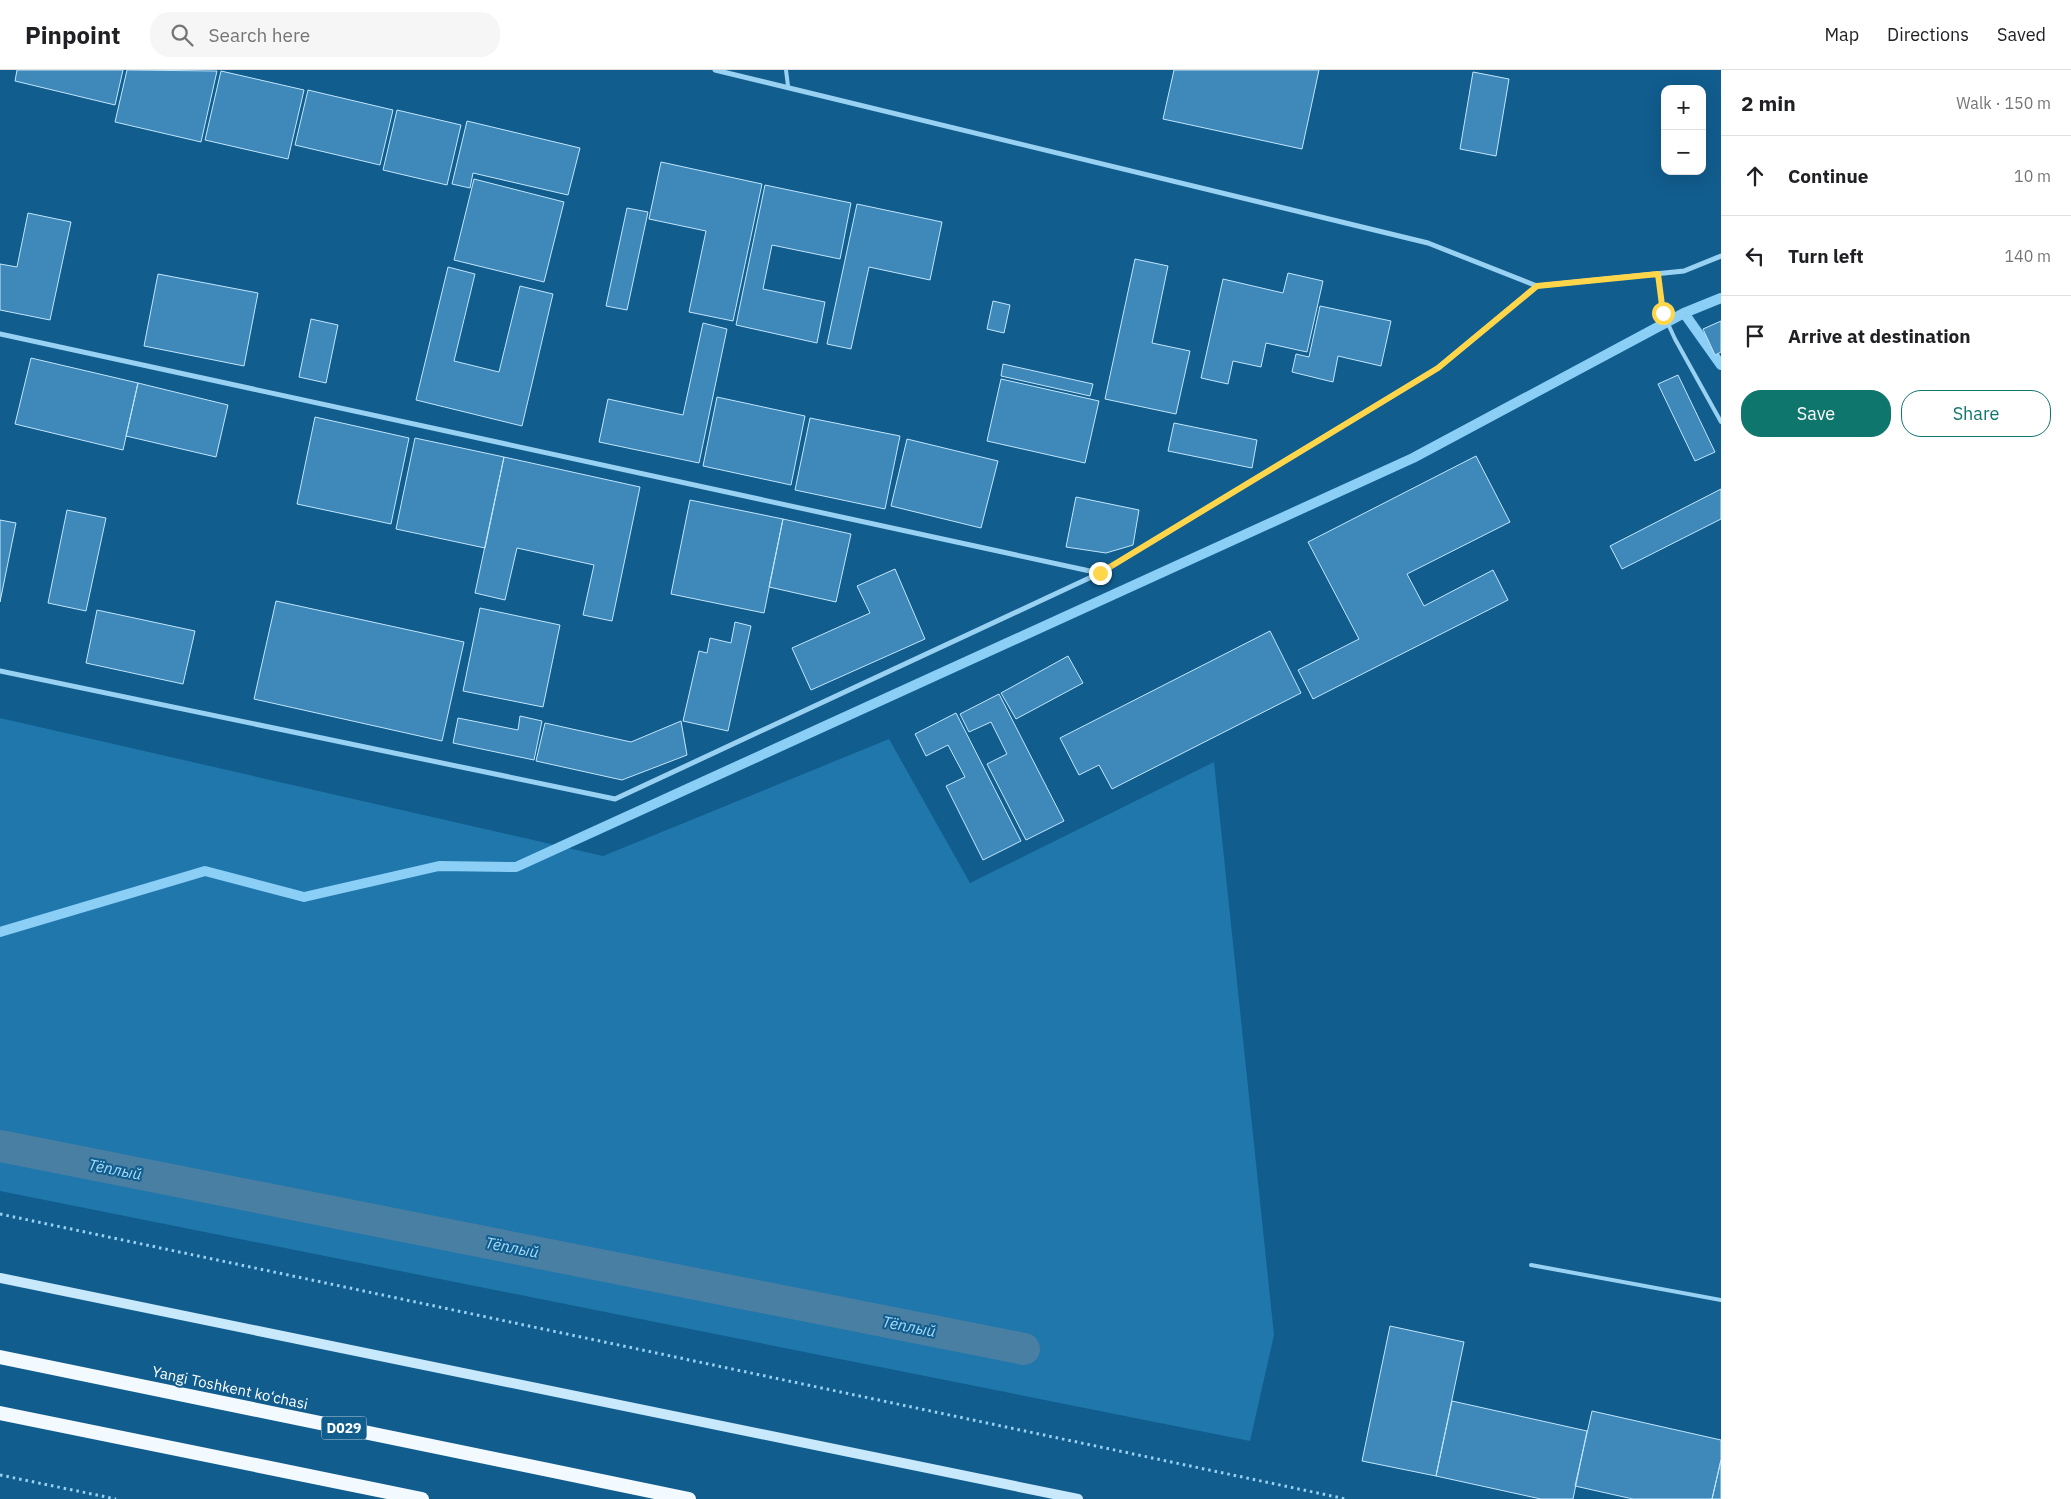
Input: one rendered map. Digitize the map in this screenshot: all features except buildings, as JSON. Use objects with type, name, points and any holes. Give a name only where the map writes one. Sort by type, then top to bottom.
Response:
[{"type":"highway","name":"Yangi Toshkent ko‘chasi","points":[[0,1358],[689,1499]]},
{"type":"highway","points":[[0,1413],[422,1499]]},
{"type":"main road","points":[[0,1278],[1078,1499]]},
{"type":"street","points":[[715,70],[788,86],[1428,243],[1537,286],[1684,271],[1721,256]]},
{"type":"street","points":[[0,671],[615,799],[1100,573],[1438,368],[1537,286]]},
{"type":"street","points":[[0,334],[1100,573]]},
{"type":"lane","points":[[786,70],[788,86]]},
{"type":"lane","points":[[1658,274],[1663,313],[1675,339],[1721,422]]},
{"type":"lane","points":[[1530,1265],[1721,1300]]},
{"type":"path","points":[[0,1214],[1346,1499]]},
{"type":"path","points":[[0,1475],[116,1499]]},
{"type":"shaded area","points":[[0,718],[603,856],[889,739],[970,883],[1214,762],[1274,1335],[1250,1441],[0,1191]]},
{"type":"waterway","points":[[0,932],[205,871],[304,897],[439,866],[516,867],[1413,458],[1684,313],[1721,298]]},
{"type":"waterway","points":[[1684,313],[1721,365]]},
{"type":"waterway","name":"Тёплый","points":[[0,1146],[1024,1349]]},
{"type":"route","points":[[1100,573],[1438,368],[1537,286],[1658,274],[1663,313]]}]
